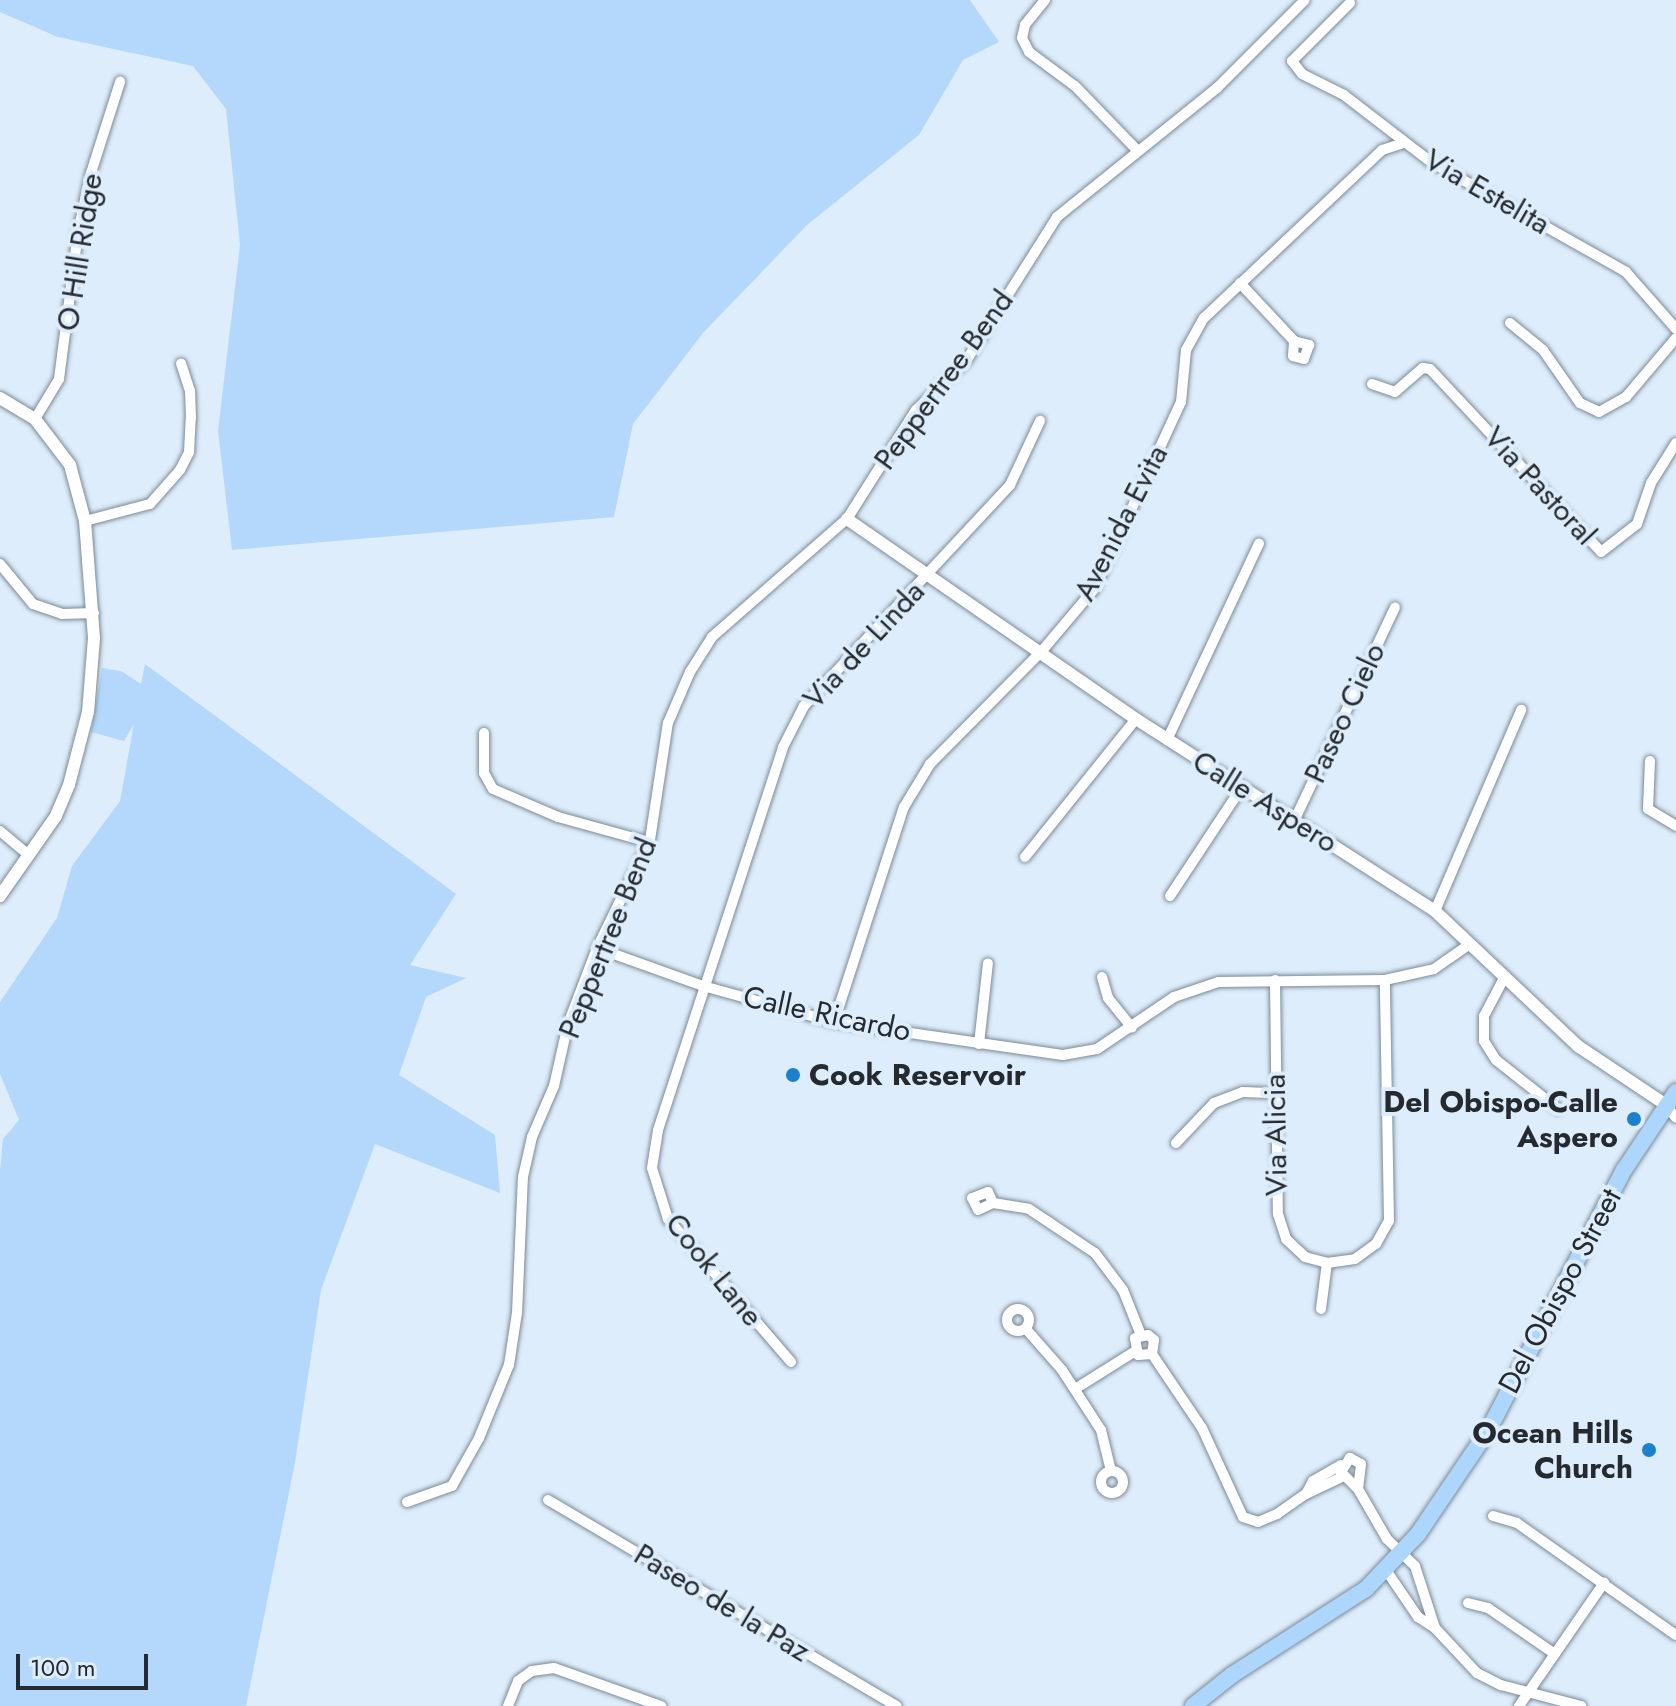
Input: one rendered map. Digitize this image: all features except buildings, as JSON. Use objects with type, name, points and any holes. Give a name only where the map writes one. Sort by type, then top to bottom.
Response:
[{"type":"main road","name":"Del Obispo Street","points":[[1193,1706],[1386,1570],[1444,1501],[1489,1429],[1596,1220],[1674,1105]]},
{"type":"street","points":[[1045,0],[1025,25],[1022,38],[1029,52],[1075,86],[1136,149]]},
{"type":"street","name":"Peppertree Bend","points":[[407,1502],[452,1486],[479,1438],[509,1365],[517,1313],[523,1177],[532,1137],[554,1086],[568,1024],[597,948],[649,842],[668,723],[690,672],[712,637],[847,519],[916,410],[966,361],[1057,217],[1136,149],[1217,88],[1305,0]]},
{"type":"street","name":"Via Estelita","points":[[1350,3],[1292,61],[1302,74],[1344,95],[1403,143],[1626,272],[1676,329]]},
{"type":"street","name":"O Hill Ridge","points":[[35,419],[59,379],[81,217],[120,82]]},
{"type":"street","name":"Avenida Evita","points":[[834,1022],[904,807],[930,764],[1041,652],[1095,588],[1181,402],[1186,350],[1204,318],[1382,150],[1403,143]]},
{"type":"street","points":[[1240,283],[1294,341]]},
{"type":"street","points":[[1510,323],[1543,350],[1580,403],[1599,412],[1626,397],[1676,338]]},
{"type":"street","points":[[85,521],[150,504],[180,470],[189,452],[191,418],[190,391],[181,363]]},
{"type":"street","name":"Via Pastoral","points":[[1372,384],[1395,392],[1423,368],[1430,369],[1601,552],[1637,524],[1651,483],[1676,443]]},
{"type":"street","points":[[0,398],[35,419],[70,465],[85,521],[94,613],[93,676],[80,750],[56,816],[0,896]]},
{"type":"street","name":"Via de Linda","points":[[703,986],[783,747],[804,706],[1010,485],[1040,421]]},
{"type":"street","name":"Calle Aspero","points":[[847,519],[926,577],[1167,740],[1435,911],[1503,980],[1578,1046],[1674,1105]]},
{"type":"street","points":[[1167,740],[1259,544]]},
{"type":"street","points":[[0,564],[33,604],[62,614],[94,613]]},
{"type":"street","name":"Paseo Cielo","points":[[1295,819],[1395,607]]},
{"type":"street","points":[[1435,911],[1521,710]]},
{"type":"street","points":[[1025,857],[1136,719]]},
{"type":"street","points":[[484,733],[484,773],[493,789],[558,817],[649,842]]},
{"type":"street","points":[[1650,761],[1648,809],[1676,826]]},
{"type":"street","points":[[1170,896],[1242,787]]},
{"type":"street","points":[[0,831],[29,855]]},
{"type":"street","name":"Calle Ricardo","points":[[597,948],[703,986],[834,1022],[1063,1055],[1097,1049],[1174,997],[1218,982],[1385,980],[1434,969],[1467,946]]},
{"type":"street","points":[[979,1044],[988,963]]},
{"type":"street","points":[[1102,977],[1108,998],[1132,1028]]},
{"type":"street","name":"Via Alicia","points":[[1275,980],[1278,1214],[1286,1239],[1305,1257],[1327,1263]]},
{"type":"street","points":[[1321,1309],[1327,1263],[1355,1259],[1376,1244],[1389,1221],[1385,980]]},
{"type":"street","points":[[1503,980],[1484,1016],[1484,1041],[1496,1060],[1558,1109]]},
{"type":"street","name":"Cook Lane","points":[[703,986],[658,1130],[652,1168],[656,1195],[673,1227],[791,1362]]},
{"type":"street","points":[[1176,1143],[1214,1103],[1243,1092],[1276,1093]]},
{"type":"street","points":[[993,1203],[1046,1217],[1095,1253],[1123,1290],[1141,1335],[1154,1340],[1152,1354],[1202,1428],[1243,1517],[1268,1519],[1306,1494],[1313,1481],[1342,1471],[1350,1458],[1361,1464],[1358,1489]]},
{"type":"street","points":[[1026,1329],[1075,1389],[1108,1445],[1111,1471]]},
{"type":"street","points":[[1134,1352],[1135,1338],[1141,1335]]},
{"type":"street","points":[[1075,1389],[1134,1352]]},
{"type":"street","points":[[1134,1352],[1143,1357],[1152,1354]]},
{"type":"street","points":[[1342,1471],[1358,1489],[1387,1539],[1402,1552],[1425,1584],[1435,1628]]},
{"type":"street","name":"Paseo de la Paz","points":[[548,1500],[897,1706]]},
{"type":"street","points":[[1493,1516],[1517,1523],[1676,1635]]},
{"type":"street","points":[[1386,1570],[1418,1617],[1435,1628],[1477,1673],[1581,1706]]},
{"type":"street","points":[[1519,1706],[1604,1583]]},
{"type":"street","points":[[1468,1603],[1488,1608],[1555,1654]]},
{"type":"street","points":[[508,1706],[518,1681],[532,1671],[554,1668],[661,1706]]},
{"type":"shaded area","points":[[0,0],[970,0],[999,42],[963,60],[919,135],[807,225],[703,333],[633,424],[614,517],[232,550],[218,431],[240,245],[226,109],[193,66],[58,37],[0,12]]},
{"type":"shaded area","points":[[145,664],[456,894],[410,965],[466,978],[426,997],[399,1075],[495,1135],[500,1193],[375,1144],[321,1290],[295,1463],[246,1706],[0,1706],[0,1171],[3,1139],[19,1120],[0,1074],[0,1002],[57,918],[72,866],[120,801],[134,724],[124,741],[91,732],[102,668],[121,671],[141,684]]},
{"type":"place","name":"Cook Reservoir","points":[[793,1075]]},
{"type":"place","name":"Del Obispo-Calle Aspero","points":[[1634,1119]]},
{"type":"place","name":"Ocean Hills Church","points":[[1649,1450]]}]
